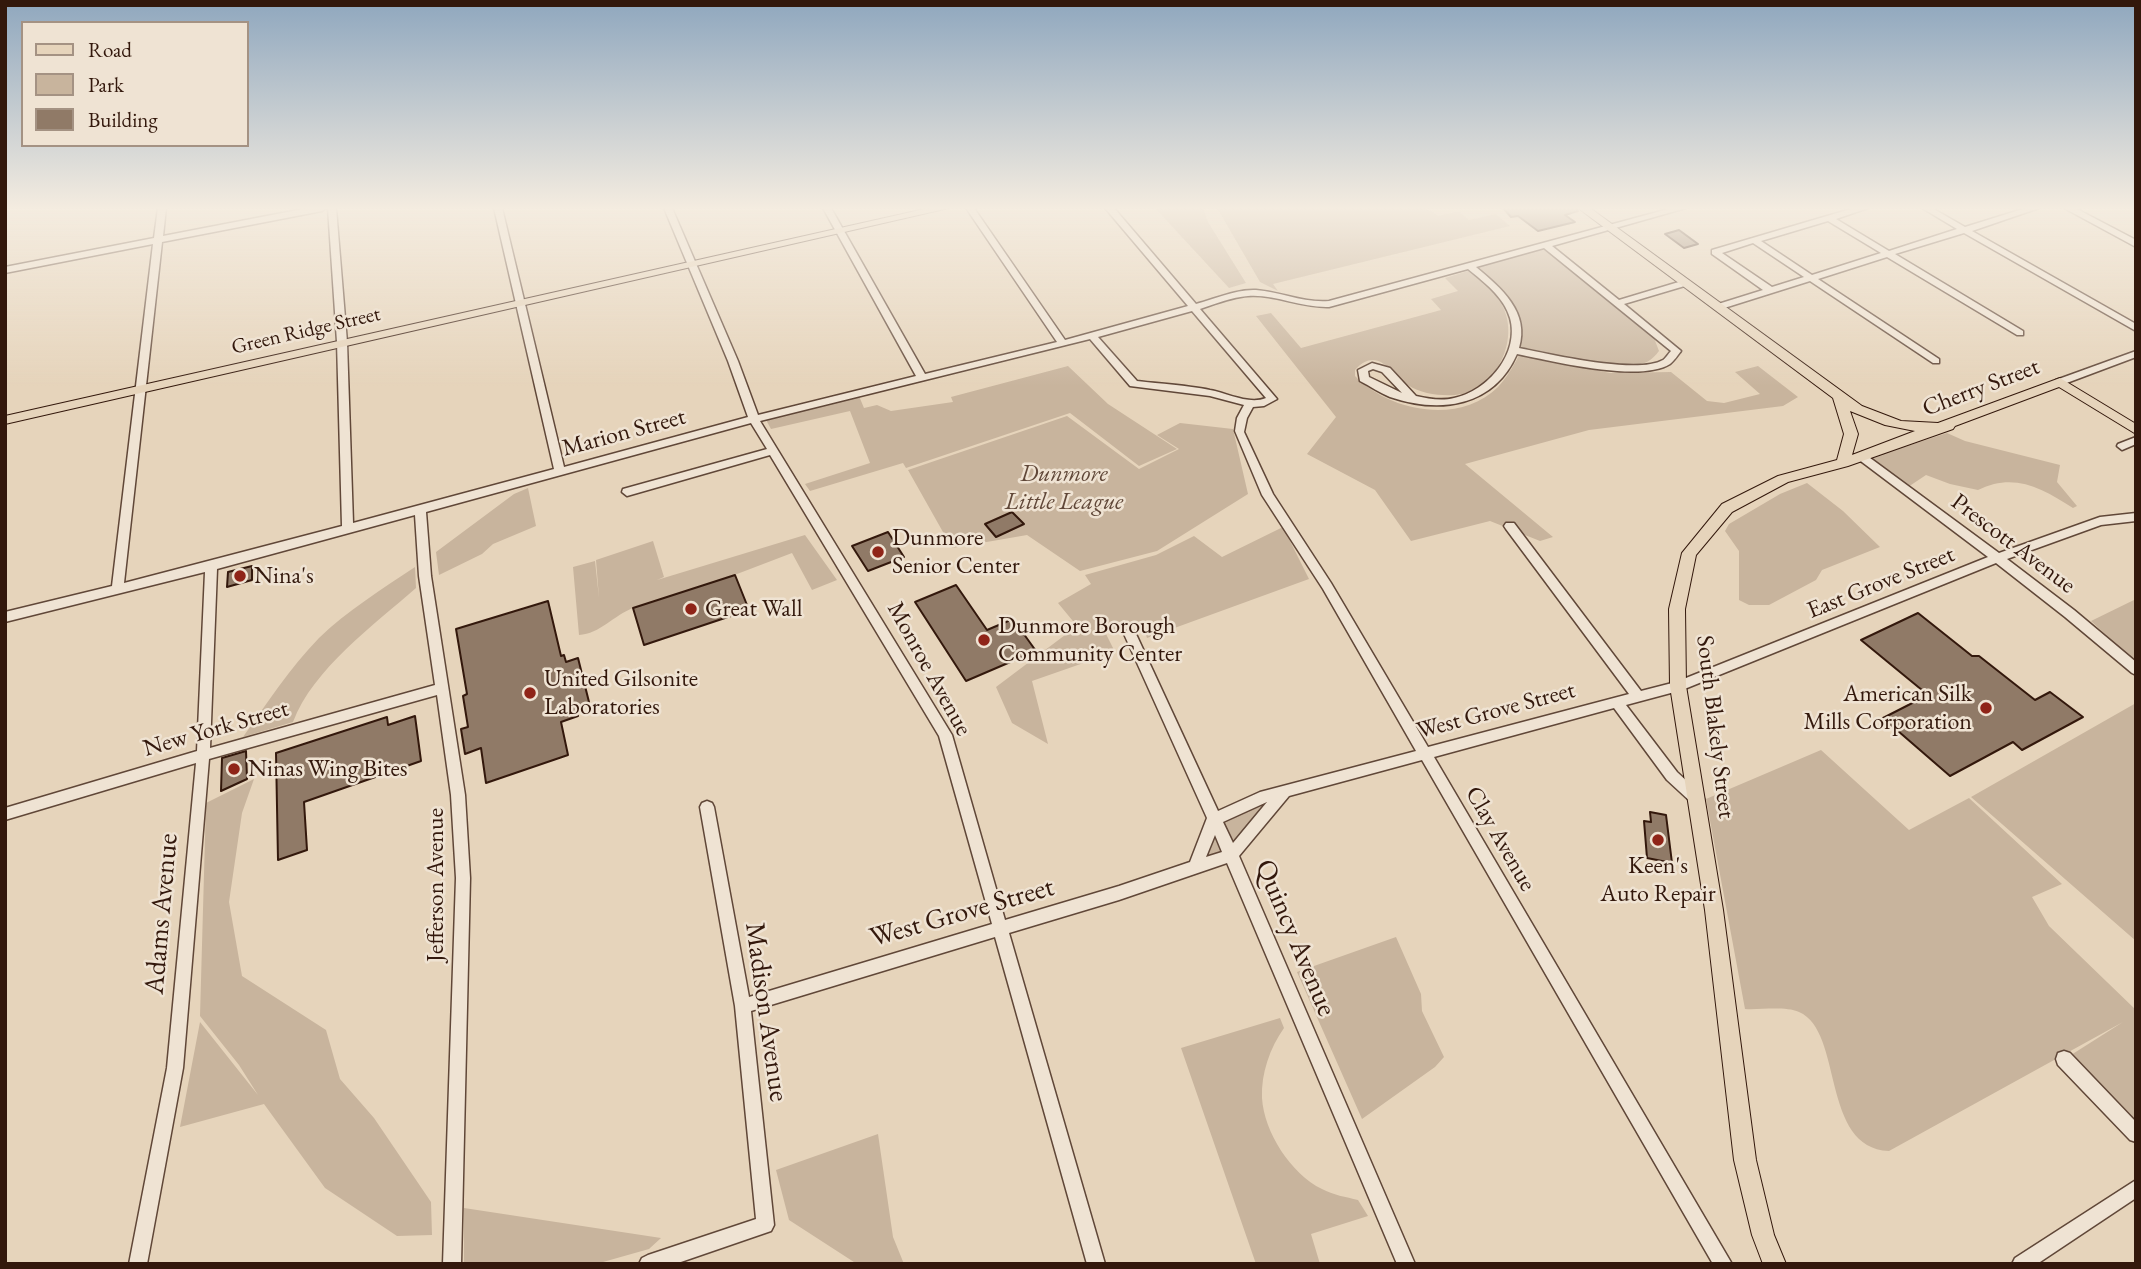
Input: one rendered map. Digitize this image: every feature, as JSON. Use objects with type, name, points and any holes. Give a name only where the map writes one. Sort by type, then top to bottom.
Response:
[{"type":"main road","name":"Green Ridge Street","points":[[5,421],[342,342],[688,267]]},
{"type":"main road","points":[[1663,267],[1857,409],[1887,423],[1918,428],[1948,426]]},
{"type":"main road","points":[[2060,382],[2136,430]]},
{"type":"main road","name":"Cherry Street","points":[[1843,463],[2060,382]]},
{"type":"main road","points":[[1839,395],[1851,434],[1843,463]]},
{"type":"main road","name":"South Blakely Street","points":[[1775,1264],[1763,1235],[1745,1160],[1698,799],[1678,686],[1676,609],[1689,553],[1727,508],[1783,479],[1843,463]]},
{"type":"street","points":[[118,587],[155,267]]},
{"type":"street","points":[[336,267],[342,342],[348,529]]},
{"type":"street","points":[[513,267],[560,472]]},
{"type":"street","name":"Monroe Avenue","points":[[694,267],[754,419],[771,451],[945,735],[1003,929],[1096,1264]]},
{"type":"street","points":[[860,267],[922,377]]},
{"type":"street","points":[[1011,267],[1062,342]]},
{"type":"street","points":[[1092,337],[1134,384],[1203,392],[1250,403],[1269,401],[1271,396],[1160,267]]},
{"type":"street","name":"Marion Street","points":[[5,617],[211,566],[754,419],[1062,342],[1092,337],[1255,292],[1297,304],[1318,306],[1461,267]]},
{"type":"street","points":[[1413,399],[1386,370],[1372,366],[1363,370],[1364,379],[1373,386],[1413,399],[1448,403],[1479,394],[1501,372],[1514,350],[1515,318],[1493,287],[1471,267]]},
{"type":"street","points":[[1514,350],[1587,364],[1645,369],[1669,363],[1676,351],[1573,267]]},
{"type":"street","points":[[1738,267],[1771,291]]},
{"type":"street","points":[[1796,267],[1936,361]]},
{"type":"street","points":[[1718,307],[1850,267]]},
{"type":"street","points":[[1911,267],[2020,332]]},
{"type":"street","points":[[2030,267],[2136,328]]},
{"type":"street","points":[[1617,303],[1685,283]]},
{"type":"street","name":"Cherry Street","points":[[2060,382],[2136,354]]},
{"type":"street","name":"Clay Avenue","points":[[1250,403],[1243,413],[1241,433],[1268,495],[1327,586],[1723,1264]]},
{"type":"street","points":[[2122,446],[2136,440]]},
{"type":"street","points":[[627,492],[771,451]]},
{"type":"street","name":"Prescott Avenue","points":[[1862,456],[1999,557],[2136,670]]},
{"type":"street","name":"Jefferson Avenue","points":[[420,509],[425,576],[440,689],[458,795],[463,878],[452,1264]]},
{"type":"street","points":[[2100,521],[2136,517]]},
{"type":"street","name":"East Grove Street","points":[[1678,686],[1999,557],[2100,521]]},
{"type":"street","points":[[1510,526],[1638,696]]},
{"type":"street","name":"Adams Avenue","points":[[138,1264],[175,1068],[203,755],[211,566]]},
{"type":"street","name":"Quincy Avenue","points":[[1130,634],[1231,855],[1406,1264]]},
{"type":"street","name":"West Grove Street","points":[[1214,819],[1260,798],[1678,686]]},
{"type":"street","name":"New York Street","points":[[5,814],[440,689]]},
{"type":"street","points":[[1616,702],[1672,776],[1698,799]]},
{"type":"street","name":"West Grove Street","points":[[743,1006],[1003,929],[1231,855],[1286,791]]},
{"type":"street","name":"Madison Avenue","points":[[648,1264],[765,1225],[743,1006],[707,807]]},
{"type":"street","points":[[1195,868],[1214,819]]},
{"type":"street","points":[[2064,1059],[2136,1135]]},
{"type":"street","points":[[2021,1264],[2136,1188]]},
{"type":"green space","points":[[1210,267],[1236,267],[1246,283],[1229,288]]},
{"type":"green space","points":[[1251,267],[1342,267],[1273,284],[1278,291],[1260,282]]},
{"type":"green space","points":[[1479,267],[1566,267],[1654,338],[1659,351],[1647,362],[1621,365],[1521,347],[1522,334],[1517,312],[1497,284]]},
{"type":"green space","points":[[1468,271],[1495,295],[1507,319],[1506,348],[1501,362],[1482,385],[1455,395],[1431,394],[1413,388],[1384,364],[1371,360],[1355,370],[1355,376],[1387,398],[1425,409],[1445,410],[1482,399],[1498,387],[1519,355],[1610,373],[1671,372],[1707,401],[1724,403],[1760,394],[1735,372],[1758,366],[1798,397],[1783,406],[1589,430],[1465,464],[1553,537],[1540,541],[1490,521],[1411,541],[1375,490],[1307,454],[1336,417],[1256,316],[1271,313],[1301,348],[1441,310],[1431,299],[1458,291],[1445,278]]},
{"type":"green space","points":[[1068,366],[1108,404],[1177,449],[1139,466],[1070,413],[906,468],[903,463],[810,491],[805,484],[870,463],[850,411],[771,429],[765,418],[859,396],[864,408],[877,405],[891,411],[953,402],[951,397]]},
{"type":"green space","name":"Dunmore Little League","points":[[1067,416],[1139,469],[1179,449],[1157,435],[1180,423],[1233,429],[1248,494],[1157,551],[1080,571],[1027,535],[952,548],[908,470]]},
{"type":"green space","points":[[1947,433],[1965,441],[2060,465],[2057,482],[2077,506],[2073,508],[2039,489],[2016,483],[2004,482],[1978,490],[1926,475],[1908,487],[1858,462]]},
{"type":"green space","points":[[1807,483],[1843,511],[1880,547],[1822,570],[1816,580],[1769,605],[1749,605],[1739,600],[1739,551],[1725,531],[1729,524],[1780,494]]},
{"type":"green space","points":[[528,488],[536,526],[493,544],[482,554],[439,575],[436,552],[514,494]]},
{"type":"green space","points":[[1283,527],[1309,579],[1147,638],[1142,622],[1105,632],[1115,652],[1032,681],[1048,744],[1012,723],[996,687],[1077,626],[1058,603],[1091,584],[1085,575],[1156,555],[1194,536],[1222,557]]},
{"type":"green space","points":[[805,535],[837,580],[812,590],[792,553],[633,608],[594,631],[579,635],[573,567],[595,561],[599,598],[596,560],[653,541],[664,577],[657,580]]},
{"type":"green space","points":[[415,567],[416,588],[330,666],[302,703],[293,722],[243,737],[319,638],[353,609]]},
{"type":"green space","points":[[2136,599],[2136,658],[2133,660],[2091,621]]},
{"type":"green space","points":[[2136,703],[2136,941],[1971,797]]},
{"type":"green space","points":[[1821,750],[1909,830],[1969,798],[2062,884],[2032,897],[2049,926],[2136,1010],[2136,1121],[2071,1055],[2123,1022],[1889,1151],[1867,1145],[1852,1131],[1842,1111],[1822,1041],[1813,1023],[1793,1010],[1745,1009],[1706,799]]},
{"type":"green space","points":[[254,779],[242,813],[229,902],[242,976],[326,1030],[340,1079],[374,1118],[431,1202],[432,1235],[397,1236],[325,1188],[264,1104],[180,1127],[200,1022],[258,1095],[239,1065],[200,1016],[206,803]]},
{"type":"green space","points":[[1286,791],[1231,855],[1195,868],[1214,819]]},
{"type":"green space","points":[[1396,937],[1421,994],[1422,1011],[1444,1057],[1435,1067],[1362,1119],[1297,972]]},
{"type":"green space","points":[[1280,1018],[1284,1028],[1267,1061],[1262,1089],[1264,1111],[1274,1138],[1281,1151],[1300,1173],[1322,1189],[1358,1200],[1368,1216],[1311,1234],[1320,1264],[1256,1264],[1181,1048]]},
{"type":"green space","points":[[878,1134],[893,1237],[904,1264],[857,1264],[789,1220],[776,1170]]},
{"type":"green space","points":[[464,1208],[661,1238],[649,1249],[596,1264],[464,1264]]},
{"type":"building","points":[[1012,512],[1024,524],[996,537],[985,524]]},
{"type":"building","name":"Dunmore Senior Center","points":[[888,532],[904,557],[868,571],[852,546]]},
{"type":"building","name":"Nina's","points":[[252,566],[252,580],[227,587],[228,572]]},
{"type":"building","name":"Great Wall","points":[[735,575],[749,610],[644,645],[633,608]]},
{"type":"building","name":"Dunmore Borough Community Center","points":[[956,585],[987,630],[1013,619],[1036,651],[966,681],[915,602]]},
{"type":"building","name":"United Gilsonite Laboratories","points":[[548,601],[561,656],[564,655],[566,662],[578,658],[589,702],[576,707],[578,716],[561,722],[568,755],[486,783],[481,748],[465,754],[461,729],[468,727],[463,696],[467,694],[456,629]]},
{"type":"building","name":"American Silk Mills Corporation","points":[[1918,613],[1972,656],[1979,656],[2035,700],[2050,692],[2083,717],[2022,750],[2013,742],[1950,776],[1883,718],[1928,695],[1861,640]]},
{"type":"building","points":[[415,716],[421,761],[304,802],[307,850],[278,860],[276,753],[387,717],[388,725]]},
{"type":"building","name":"Ninas Wing Bites","points":[[246,751],[247,779],[221,791],[222,758]]},
{"type":"building","name":"Keen's Auto Repair","points":[[1650,812],[1666,815],[1672,863],[1647,858],[1644,821],[1651,822]]},
{"type":"place","name":"Dunmore Senior Center","points":[[878,552]]},
{"type":"place","name":"Nina's","points":[[240,576]]},
{"type":"place","name":"Great Wall","points":[[691,609]]},
{"type":"place","name":"Dunmore Borough Community Center","points":[[984,640]]},
{"type":"place","name":"United Gilsonite Laboratories","points":[[530,693]]},
{"type":"place","name":"American Silk Mills Corporation","points":[[1986,708]]},
{"type":"place","name":"Ninas Wing Bites","points":[[234,769]]},
{"type":"place","name":"Keen's Auto Repair","points":[[1658,840]]}]
